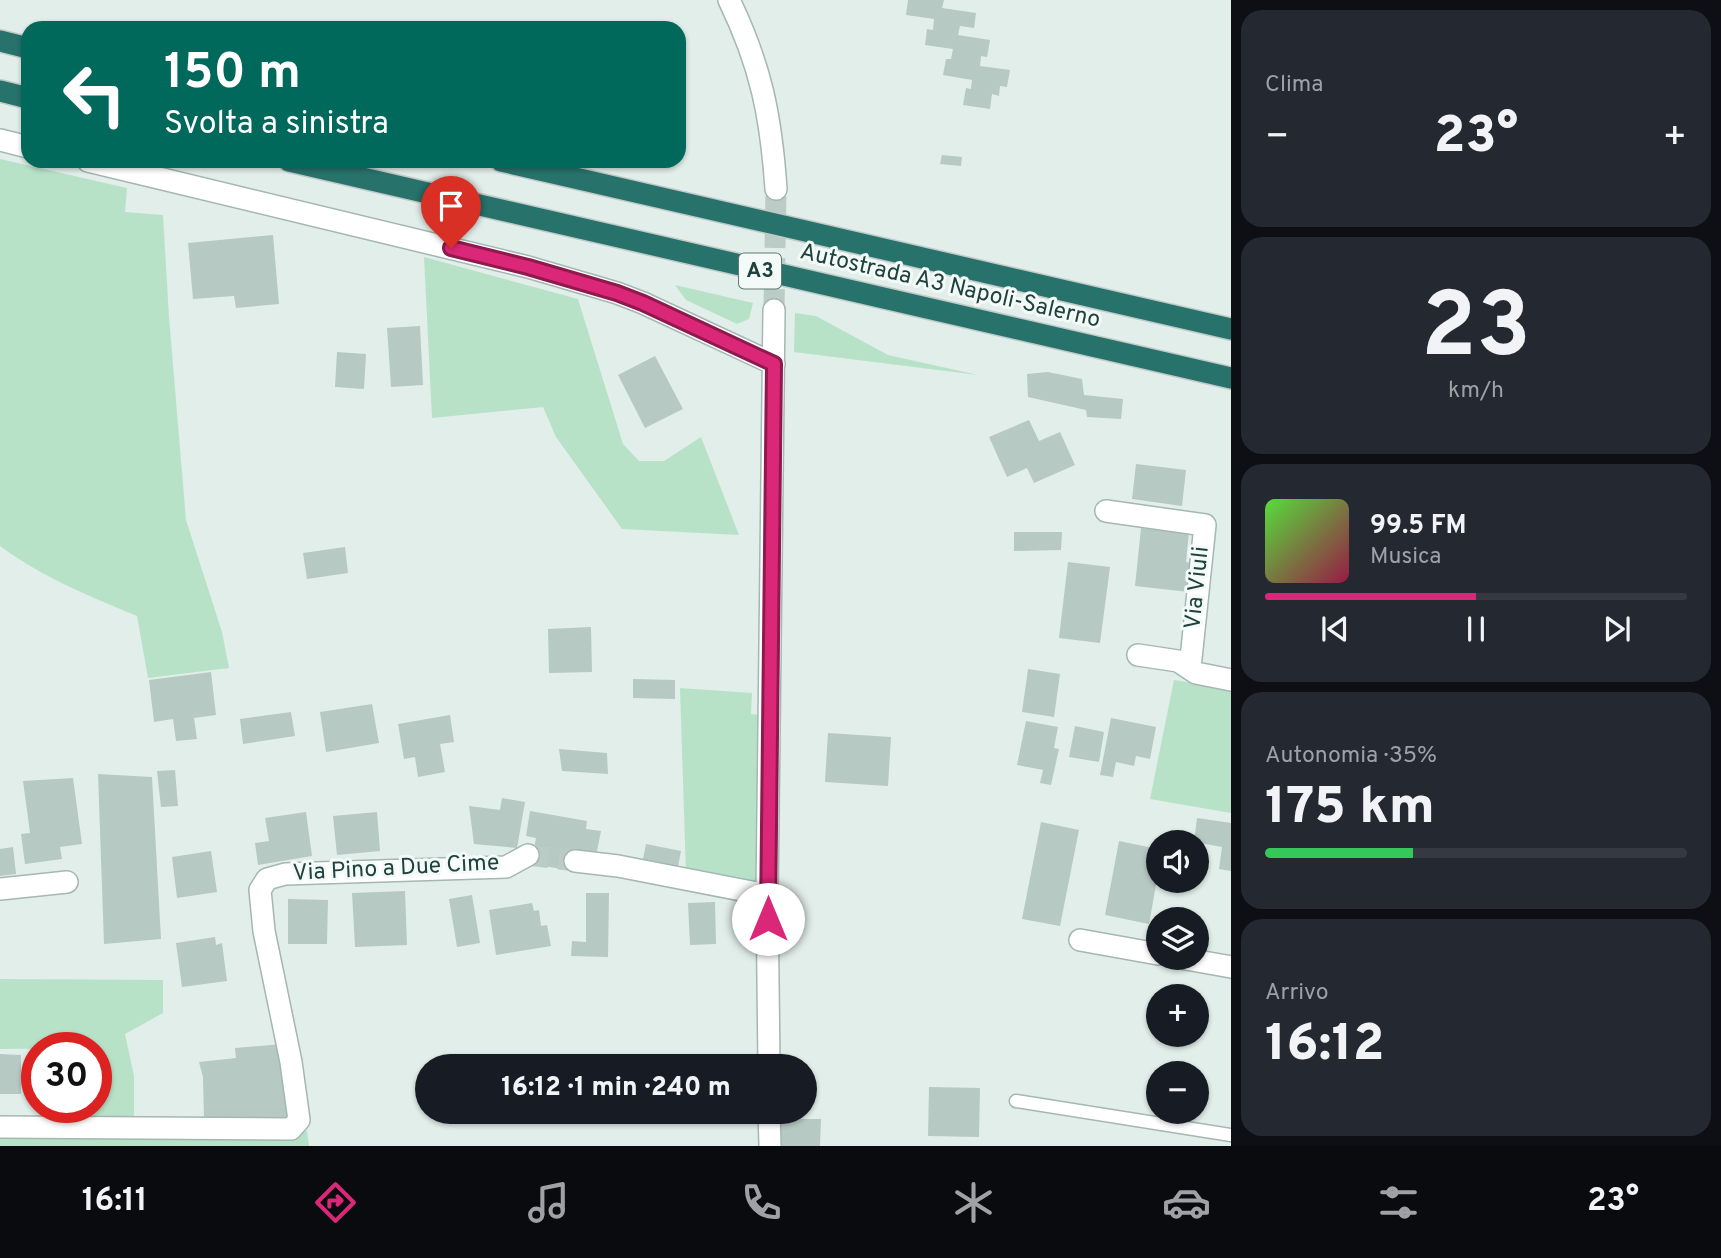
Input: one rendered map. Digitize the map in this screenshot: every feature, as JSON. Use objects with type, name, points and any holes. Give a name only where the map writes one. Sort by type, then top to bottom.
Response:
[{"type":"highway","points":[[0,41],[21,46]]},
{"type":"highway","points":[[0,91],[21,96]]},
{"type":"highway","name":"Autostrada A3 Napoli-Salerno","points":[[319,168],[1231,378]]},
{"type":"highway","name":"Autostrada A3 Napoli-Salerno","points":[[531,168],[1231,329]]},
{"type":"street","points":[[729,0],[761,76],[772,136],[776,189]]},
{"type":"street","points":[[0,140],[21,145]]},
{"type":"street","points":[[118,168],[297,209],[528,267],[617,293],[774,364]]},
{"type":"street","points":[[769,1054],[767,895],[774,310]]},
{"type":"street","name":"Via Viuli","points":[[1106,511],[1205,525],[1190,668]]},
{"type":"street","name":"Via Viuli","points":[[1138,655],[1178,661],[1196,673],[1231,680]]},
{"type":"street","name":"Via Pino a Due Cime","points":[[0,1127],[291,1129],[299,1120],[291,1062],[264,931],[260,890],[267,879],[285,874],[506,867],[528,855]]},
{"type":"street","points":[[575,861],[618,866],[767,895]]},
{"type":"street","points":[[0,889],[67,881]]},
{"type":"street","points":[[1080,940],[1146,952]]},
{"type":"street","points":[[1209,963],[1231,967]]},
{"type":"street","points":[[769,1124],[770,1146]]},
{"type":"lane","points":[[1016,1101],[1231,1135]]},
{"type":"green space","points":[[0,159],[21,164],[21,168],[39,168],[127,188],[125,212],[163,215],[186,520],[222,632],[229,668],[148,678],[137,616],[49,576],[0,546]]},
{"type":"green space","points":[[424,257],[578,299],[623,444],[639,461],[664,461],[701,437],[739,535],[622,529],[556,437],[543,407],[432,418]]},
{"type":"green space","points":[[675,285],[753,303],[749,319],[737,324],[686,300]]},
{"type":"green space","points":[[795,313],[816,316],[888,355],[978,375],[794,352]]},
{"type":"green space","points":[[1174,680],[1231,689],[1231,813],[1150,799]]},
{"type":"green space","points":[[680,688],[752,693],[751,714],[760,715],[762,887],[686,874]]},
{"type":"green space","points":[[0,979],[163,980],[163,1013],[125,1034],[134,1076],[134,1120],[112,1120],[112,1032],[21,1032],[21,1049],[0,1049]]},
{"type":"green space","points":[[307,1131],[309,1146],[0,1146],[0,1135],[297,1135]]},
{"type":"building","points":[[908,0],[944,0],[942,8],[976,13],[974,28],[960,26],[958,35],[990,40],[987,57],[981,56],[980,66],[1010,70],[1007,87],[1000,86],[999,96],[992,94],[990,109],[963,105],[966,88],[971,89],[972,80],[943,75],[946,59],[951,59],[953,49],[925,45],[927,29],[933,30],[934,19],[906,15]]},
{"type":"building","points":[[942,155],[962,157],[961,166],[940,164]]},
{"type":"building","points":[[273,235],[279,304],[236,308],[234,296],[193,299],[188,243]]},
{"type":"building","points":[[420,326],[423,385],[391,387],[387,328]]},
{"type":"building","points":[[337,352],[366,354],[364,389],[335,387]]},
{"type":"building","points":[[655,356],[683,409],[645,428],[618,375]]},
{"type":"building","points":[[1048,372],[1082,379],[1084,395],[1123,399],[1121,419],[1087,417],[1086,410],[1028,397],[1027,374]]},
{"type":"building","points":[[1029,420],[1039,441],[1060,432],[1075,465],[1034,483],[1027,468],[1007,477],[989,437]]},
{"type":"building","points":[[1136,464],[1186,470],[1182,506],[1132,499]]},
{"type":"building","points":[[1141,528],[1189,532],[1186,562],[1192,563],[1189,592],[1135,586]]},
{"type":"building","points":[[1014,532],[1062,532],[1061,550],[1014,551]]},
{"type":"building","points":[[345,547],[348,573],[307,579],[303,553]]},
{"type":"building","points":[[1068,562],[1110,567],[1100,643],[1059,638]]},
{"type":"building","points":[[591,627],[592,672],[549,673],[548,629]]},
{"type":"building","points":[[1028,669],[1060,674],[1054,717],[1022,712]]},
{"type":"building","points":[[211,672],[216,715],[194,718],[197,739],[176,741],[173,719],[154,722],[149,680]]},
{"type":"building","points":[[633,679],[675,680],[675,699],[633,698]]},
{"type":"building","points":[[372,704],[379,743],[326,752],[320,712]]},
{"type":"building","points":[[291,712],[295,736],[243,744],[240,719]]},
{"type":"building","points":[[450,715],[454,742],[440,744],[445,772],[418,777],[415,757],[404,759],[398,724]]},
{"type":"building","points":[[1111,718],[1156,727],[1150,759],[1136,756],[1134,766],[1116,762],[1113,777],[1100,775]]},
{"type":"building","points":[[1026,721],[1058,727],[1054,748],[1059,749],[1051,785],[1040,783],[1043,770],[1017,765]]},
{"type":"building","points":[[1075,726],[1104,732],[1099,762],[1069,757]]},
{"type":"building","points":[[828,733],[891,737],[888,786],[825,782]]},
{"type":"building","points":[[559,749],[607,753],[608,774],[562,771]]},
{"type":"building","points":[[175,770],[178,806],[161,807],[157,771]]},
{"type":"building","points":[[98,774],[152,777],[161,939],[104,944]]},
{"type":"building","points":[[73,778],[82,844],[60,847],[62,859],[25,864],[21,834],[30,833],[23,781]]},
{"type":"building","points":[[502,798],[525,802],[517,848],[474,844],[469,806],[500,810]]},
{"type":"building","points":[[530,811],[587,821],[586,829],[601,831],[595,861],[573,871],[526,863],[536,838],[526,836]]},
{"type":"building","points":[[306,812],[312,856],[258,865],[255,843],[269,841],[265,818]]},
{"type":"building","points":[[377,812],[380,851],[337,855],[333,816]]},
{"type":"building","points":[[1197,818],[1231,823],[1231,871],[1219,869],[1222,847],[1209,845],[1209,830],[1196,830]]},
{"type":"building","points":[[1041,822],[1079,830],[1060,926],[1022,919]]},
{"type":"building","points":[[1119,841],[1146,847],[1146,893],[1155,893],[1152,907],[1146,907],[1146,923],[1105,915]]},
{"type":"building","points":[[646,844],[681,851],[677,872],[642,864]]},
{"type":"building","points":[[13,847],[16,874],[0,876],[0,849]]},
{"type":"building","points":[[211,851],[217,892],[177,898],[172,857]]},
{"type":"building","points":[[405,891],[407,945],[355,947],[352,893]]},
{"type":"building","points":[[586,893],[609,893],[608,957],[571,956],[572,941],[586,942]]},
{"type":"building","points":[[472,895],[480,943],[457,947],[449,899]]},
{"type":"building","points":[[288,899],[328,900],[327,944],[288,944]]},
{"type":"building","points":[[715,902],[716,944],[690,945],[688,903]]},
{"type":"building","points":[[532,903],[534,911],[539,910],[541,926],[547,925],[551,946],[496,955],[489,910]]},
{"type":"building","points":[[215,937],[216,945],[222,943],[227,981],[182,987],[176,943]]},
{"type":"building","points":[[283,1044],[290,1125],[204,1120],[203,1077],[199,1062],[236,1058],[235,1048]]},
{"type":"building","points":[[0,1054],[21,1055],[21,1094],[0,1094]]},
{"type":"building","points":[[929,1087],[980,1088],[979,1137],[928,1136]]},
{"type":"building","points":[[817,1119],[821,1119],[820,1146],[780,1146],[781,1124],[817,1124]]},
{"type":"tunnel","points":[[774,310],[776,189]]},
{"type":"tunnel","points":[[528,855],[575,861]]},
{"type":"route","points":[[451,248],[617,293],[774,364],[768,919]]}]
